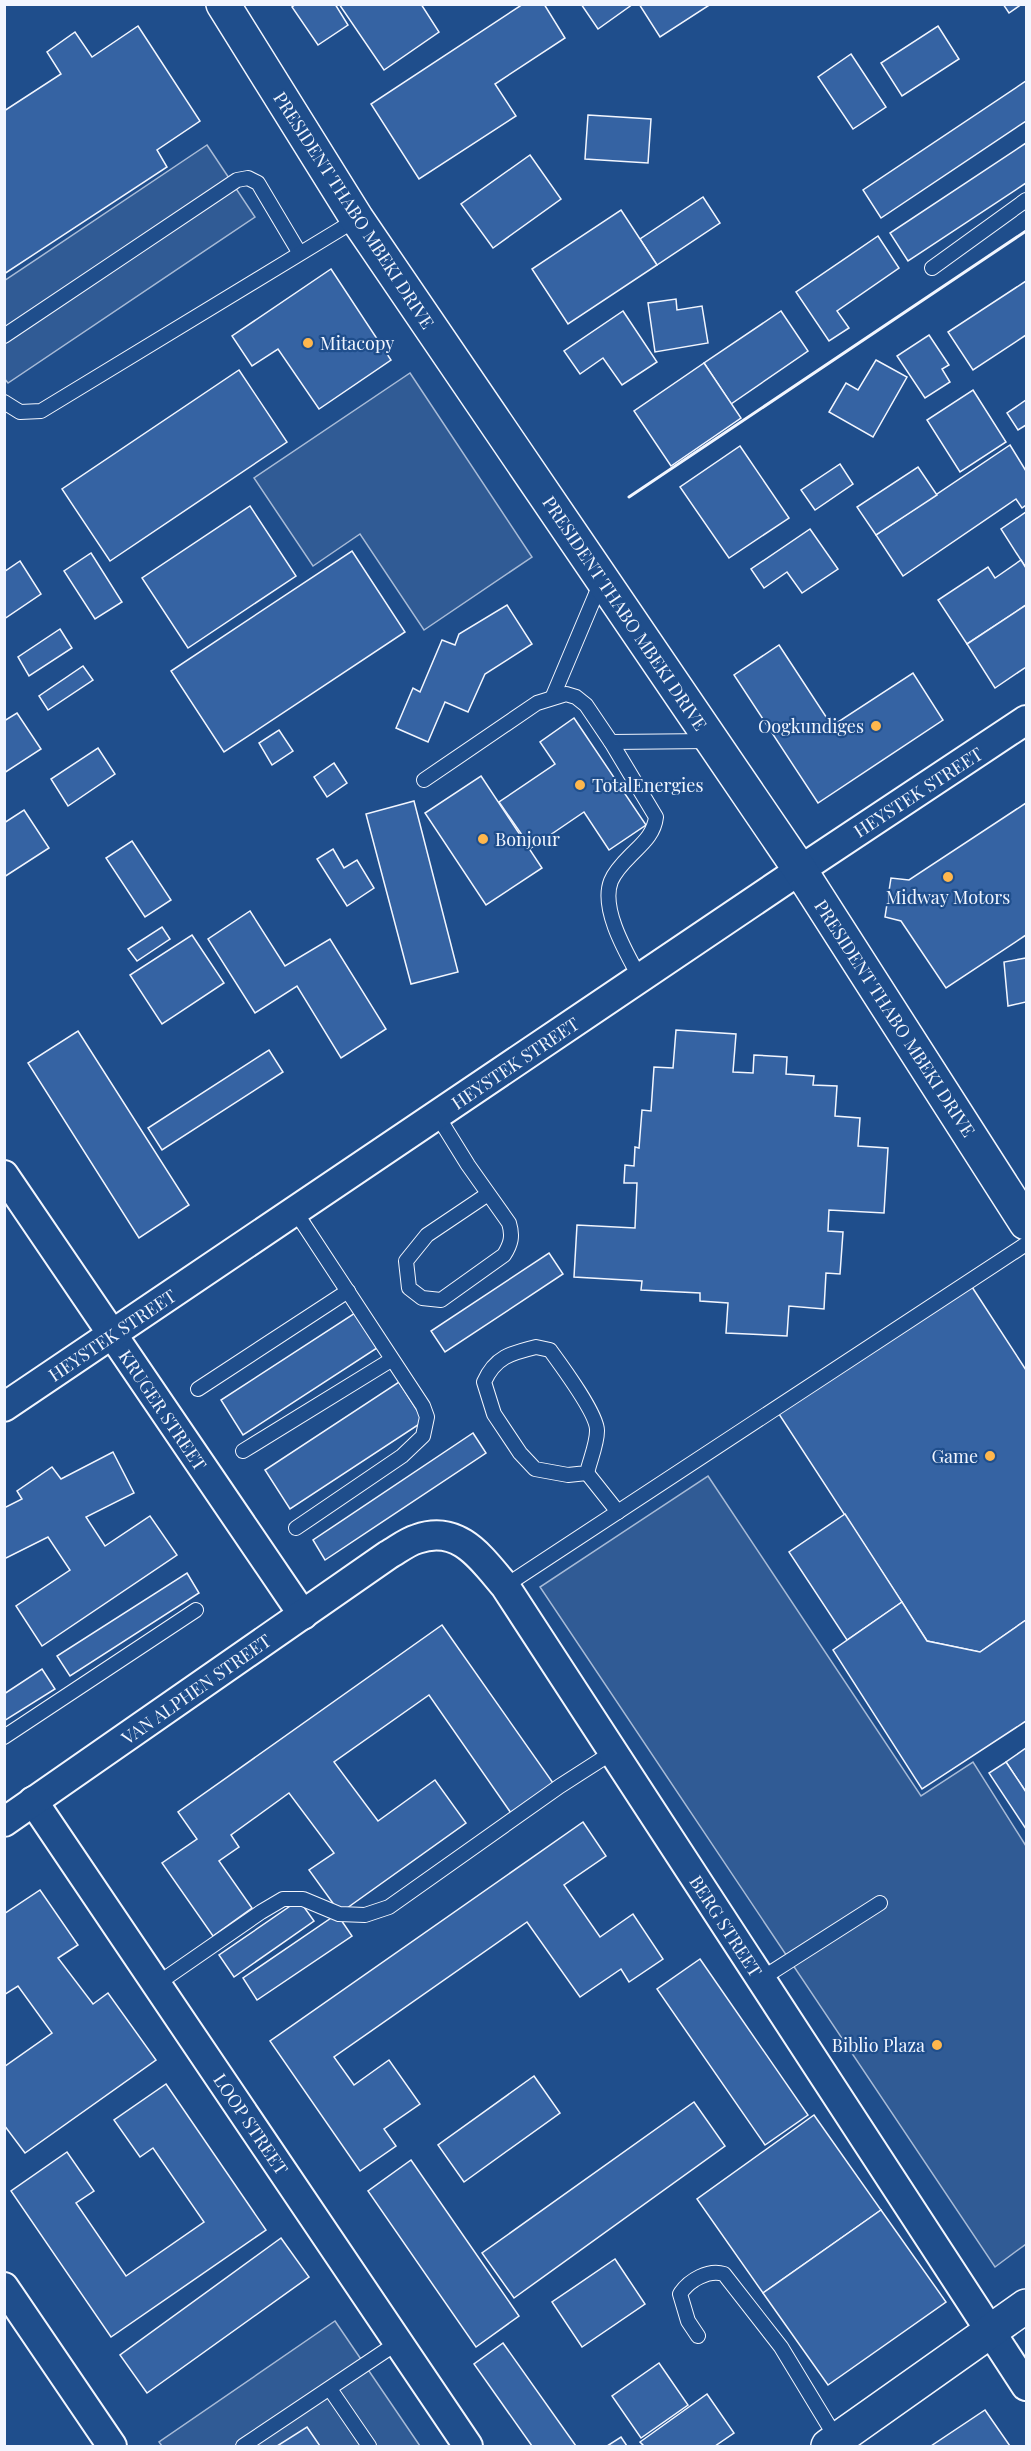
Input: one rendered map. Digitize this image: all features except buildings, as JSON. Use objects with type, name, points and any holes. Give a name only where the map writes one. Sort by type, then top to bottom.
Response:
[{"type":"street","name":"PRESIDENT THABO MBEKI DRIVE","points":[[223,4],[357,219],[800,870],[1026,1223]]},
{"type":"street","name":"HEYSTEK STREET","points":[[4,1407],[1026,720]]},
{"type":"street","name":"KRUGER STREET","points":[[4,1175],[303,1615]]},
{"type":"street","name":"BERG STREET","points":[[388,1555],[416,1539],[442,1534],[467,1544],[505,1586],[1026,2386]]},
{"type":"street","name":"VAN ALPHEN STREET","points":[[4,1822],[388,1555]]},
{"type":"street","name":"LOOP STREET","points":[[33,1801],[468,2446]]},
{"type":"street","points":[[4,2287],[112,2446]]},
{"type":"street","points":[[835,2444],[1026,2306]]},
{"type":"lane","points":[[4,336],[237,180],[248,177],[258,183],[300,252]]},
{"type":"lane","points":[[932,268],[1026,200]]},
{"type":"lane","points":[[4,402],[20,412],[41,411],[357,219]]},
{"type":"lane","points":[[554,696],[602,579]]},
{"type":"lane","points":[[424,780],[537,703],[566,694],[576,697],[586,705],[656,817],[655,828],[647,840],[624,862],[611,881],[609,896],[620,939],[640,978]]},
{"type":"lane","points":[[611,742],[712,741]]},
{"type":"lane","points":[[437,1115],[509,1223],[512,1233],[511,1244],[504,1255],[441,1300],[422,1298],[409,1288],[406,1261],[427,1235],[488,1194]]},
{"type":"lane","points":[[295,1211],[428,1417],[423,1436],[402,1456],[296,1528]]},
{"type":"lane","points":[[505,1586],[1026,1244]]},
{"type":"lane","points":[[198,1389],[348,1292]]},
{"type":"lane","points":[[536,1347],[550,1350],[582,1397],[597,1429],[587,1473],[567,1475],[535,1469],[520,1453],[494,1414],[484,1382],[492,1365],[518,1352],[536,1347]]},
{"type":"lane","points":[[243,1451],[391,1360]]},
{"type":"lane","points":[[587,1473],[618,1512]]},
{"type":"lane","points":[[4,1737],[196,1610]]},
{"type":"lane","points":[[157,1984],[283,1899],[303,1899],[339,1914],[365,1915],[389,1907],[560,1786],[613,1752]]},
{"type":"lane","points":[[761,1979],[880,1903]]},
{"type":"lane","points":[[698,2336],[688,2321],[680,2294],[685,2287],[697,2279],[715,2271],[724,2274],[781,2347],[835,2444]]},
{"type":"lane","points":[[243,2446],[398,2343]]},
{"type":"lane","points":[[330,2389],[369,2446]]},
{"type":"shaded area","points":[[207,145],[255,217],[8,383],[4,378],[4,281]]},
{"type":"shaded area","points":[[410,373],[532,557],[424,630],[360,534],[313,566],[254,478]]},
{"type":"shaded area","name":"Biblio Plaza","points":[[708,1476],[921,1796],[973,1762],[1026,1846],[1026,2244],[995,2267],[540,1587]]},
{"type":"shaded area","points":[[335,2321],[420,2446],[162,2446],[159,2442]]},
{"type":"wall","points":[[629,497],[1026,231]]},
{"type":"place","name":"Mitacopy","points":[[308,343]]},
{"type":"place","name":"Oogkundiges","points":[[876,726]]},
{"type":"place","name":"TotalEnergies","points":[[580,785]]},
{"type":"place","name":"Bonjour","points":[[483,839]]},
{"type":"place","name":"Midway Motors","points":[[948,877]]},
{"type":"place","name":"Game","points":[[990,1456]]},
{"type":"place","name":"Biblio Plaza","points":[[937,2045]]}]
